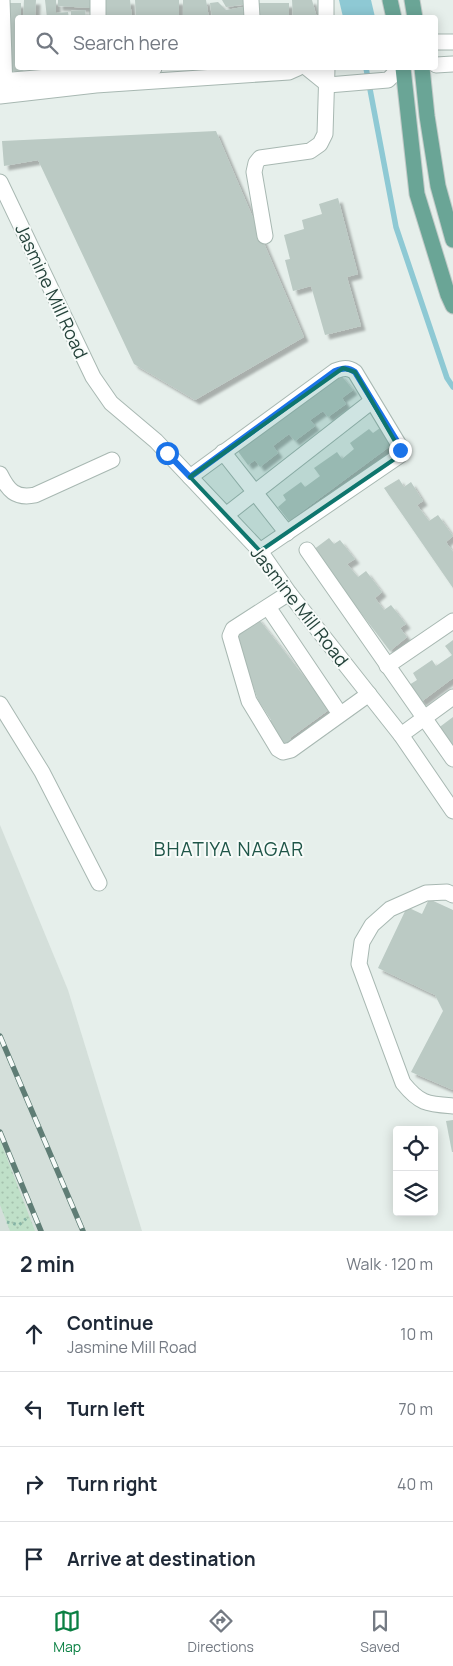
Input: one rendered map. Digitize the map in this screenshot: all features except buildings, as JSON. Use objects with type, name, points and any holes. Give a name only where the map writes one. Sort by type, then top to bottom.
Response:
[{"type":"main road","points":[[390,0],[393,15]]},
{"type":"main road","points":[[412,0],[414,15]]},
{"type":"main road","points":[[401,70],[417,194],[453,306]]},
{"type":"main road","points":[[422,70],[438,186],[453,240]]},
{"type":"street","points":[[2,0],[3,88],[137,70]]},
{"type":"street","points":[[98,0],[98,15]]},
{"type":"street","points":[[251,0],[252,15]]},
{"type":"street","points":[[326,0],[326,15]]},
{"type":"street","points":[[438,42],[453,42]]},
{"type":"street","points":[[438,65],[453,64]]},
{"type":"street","points":[[96,75],[253,70],[289,72],[294,70]]},
{"type":"street","points":[[310,70],[334,85],[388,80],[399,70]]},
{"type":"street","points":[[265,236],[254,172],[256,163],[260,158],[310,151],[320,144],[325,134],[334,85],[329,70]]},
{"type":"street","name":"Jasmine Mill Road","points":[[0,182],[93,377],[111,403],[156,441],[260,551],[290,593],[401,735],[453,811]]},
{"type":"street","points":[[190,477],[335,371],[349,368],[355,372],[400,446],[399,456],[260,551]]},
{"type":"street","points":[[226,515],[372,401]]},
{"type":"street","points":[[223,452],[286,533]]},
{"type":"street","points":[[2,482],[15,494],[25,497],[34,495],[112,460]]},
{"type":"street","points":[[307,550],[453,759]]},
{"type":"street","points":[[290,593],[233,629],[230,636],[249,701],[278,748],[283,752],[291,750],[369,694]]},
{"type":"street","points":[[268,607],[340,714]]},
{"type":"street","points":[[388,666],[453,621]]},
{"type":"street","points":[[401,735],[453,697]]},
{"type":"street","points":[[0,704],[42,772],[99,883]]},
{"type":"street","points":[[453,895],[447,892],[426,893],[390,909],[372,925],[362,942],[359,964],[403,1083],[415,1097],[430,1104],[453,1106]]},
{"type":"path","points":[[7,1222],[19,1224],[30,1216]]},
{"type":"highlighted area","points":[[343,368],[355,372],[400,450],[399,456],[260,551],[190,477]]},
{"type":"shaded area","points":[[0,825],[68,990],[142,1231],[0,1231]]},
{"type":"green space","points":[[0,1140],[35,1231],[10,1231],[0,1205]]},
{"type":"water","points":[[339,0],[371,0],[375,15],[343,15]]},
{"type":"waterway","points":[[366,70],[396,227],[447,378],[453,387]]},
{"type":"railway","points":[[0,1036],[83,1231]]},
{"type":"railway","points":[[0,1132],[41,1231]]},
{"type":"district","name":"BHATIYA NAGAR","points":[[229,849]]},
{"type":"route","points":[[167,453],[190,477],[335,371],[343,368],[349,368],[355,372],[400,446],[400,450]]}]
